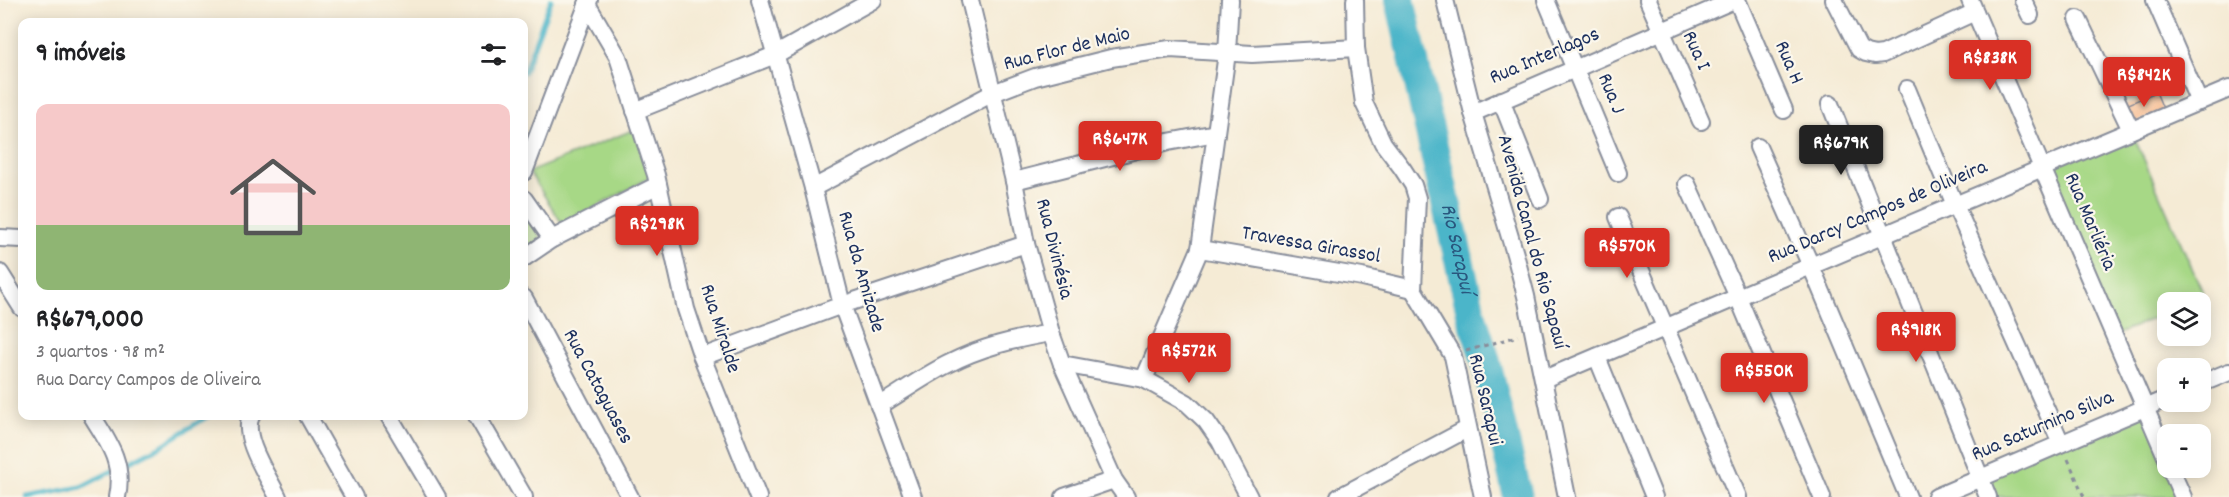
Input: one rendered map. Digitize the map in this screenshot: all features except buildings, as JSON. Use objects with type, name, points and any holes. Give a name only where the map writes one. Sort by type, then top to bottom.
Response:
[{"type":"street","name":"Rua da Amizade","points":[[760,0],[813,188],[842,305],[913,497]]},
{"type":"street","points":[[634,111],[775,55],[873,0]]},
{"type":"street","name":"Rua Divinésia","points":[[970,0],[1014,181],[1026,244],[1051,333],[1062,364],[1113,480],[1126,497]]},
{"type":"street","points":[[1144,379],[1200,249],[1227,53],[1230,0]]},
{"type":"street","points":[[1355,0],[1356,48],[1364,103],[1383,143],[1413,185],[1417,198],[1413,289]]},
{"type":"street","name":"Avenida Canal do Rio Sapauí","points":[[1445,0],[1473,113],[1515,254],[1534,332],[1567,497]]},
{"type":"street","name":"Rua J","points":[[1546,0],[1618,173]]},
{"type":"street","name":"Rua I","points":[[1647,0],[1701,121]]},
{"type":"street","name":"Rua Interlagos","points":[[1473,113],[1735,0]]},
{"type":"street","name":"Rua H","points":[[1735,0],[1784,110]]},
{"type":"street","points":[[1834,0],[1859,49],[1875,55],[1900,47],[1972,6]]},
{"type":"street","points":[[2155,0],[2199,102]]},
{"type":"street","points":[[528,161],[588,2]]},
{"type":"street","name":"Rua Miralde","points":[[588,2],[618,57],[658,185],[686,309],[702,357],[758,497]]},
{"type":"street","name":"Rua Marliéria","points":[[1972,6],[2157,436]]},
{"type":"street","points":[[2078,19],[2131,130]]},
{"type":"street","name":"Rua Flor de Maio","points":[[813,188],[993,93],[1035,77],[1112,58],[1170,49],[1196,49],[1227,53],[1356,48]]},
{"type":"street","points":[[1907,89],[2061,443]]},
{"type":"street","name":"Rua Darcy Campos de Oliveira","points":[[1544,379],[2229,89]]},
{"type":"street","points":[[1501,100],[1540,199]]},
{"type":"street","points":[[1830,104],[1988,497]]},
{"type":"street","points":[[1014,181],[1168,142],[1216,133]]},
{"type":"street","points":[[1758,147],[1811,266],[1908,497]]},
{"type":"street","points":[[1687,184],[1738,297],[1822,497]]},
{"type":"street","points":[[528,255],[552,239],[658,185]]},
{"type":"street","points":[[528,205],[552,239]]},
{"type":"street","points":[[1618,216],[1738,497]]},
{"type":"street","points":[[0,238],[18,239]]},
{"type":"street","points":[[702,357],[842,305],[1026,244]]},
{"type":"street","name":"Travessa Girassol","points":[[1200,249],[1362,277],[1413,289]]},
{"type":"street","points":[[1,277],[18,302]]},
{"type":"street","name":"Rua Sarapui","points":[[1413,289],[1453,356],[1483,497]]},
{"type":"street","name":"Rua Cataguases","points":[[528,306],[630,497]]},
{"type":"street","points":[[879,406],[948,364],[987,347],[1017,338],[1051,333]]},
{"type":"street","points":[[1597,357],[1654,497]]},
{"type":"street","points":[[1062,364],[1144,379],[1187,403],[1206,421],[1220,441],[1249,497]]},
{"type":"street","points":[[2211,379],[2229,372]]},
{"type":"street","name":"Rua Saturnino Silva","points":[[1936,497],[2157,403]]},
{"type":"street","points":[[95,420],[110,443],[118,463],[118,490]]},
{"type":"street","points":[[250,420],[248,429],[250,441],[278,497]]},
{"type":"street","points":[[310,420],[354,497]]},
{"type":"street","points":[[391,420],[437,497]]},
{"type":"street","points":[[479,420],[524,497]]},
{"type":"street","points":[[1339,497],[1467,429]]},
{"type":"street","points":[[2174,478],[2183,497]]},
{"type":"street","points":[[1064,497],[1113,480]]},
{"type":"path","points":[[1453,356],[1534,332]]},
{"type":"path","points":[[2061,443],[2084,497]]},
{"type":"green space","points":[[633,130],[653,176],[563,225],[529,172]]},
{"type":"green space","points":[[2131,130],[2203,292],[2157,292],[2157,317],[2114,336],[2042,168]]},
{"type":"green space","points":[[528,214],[541,238],[528,249]]},
{"type":"green space","points":[[2141,404],[2157,439],[2157,478],[2174,478],[2183,497],[1989,497],[1981,476]]},
{"type":"waterway","points":[[528,61],[551,0]]},
{"type":"waterway","name":"Rio Sarapuí","points":[[1400,0],[1472,317],[1485,358],[1518,497]]},
{"type":"waterway","points":[[27,497],[81,487],[161,446],[202,420]]}]
